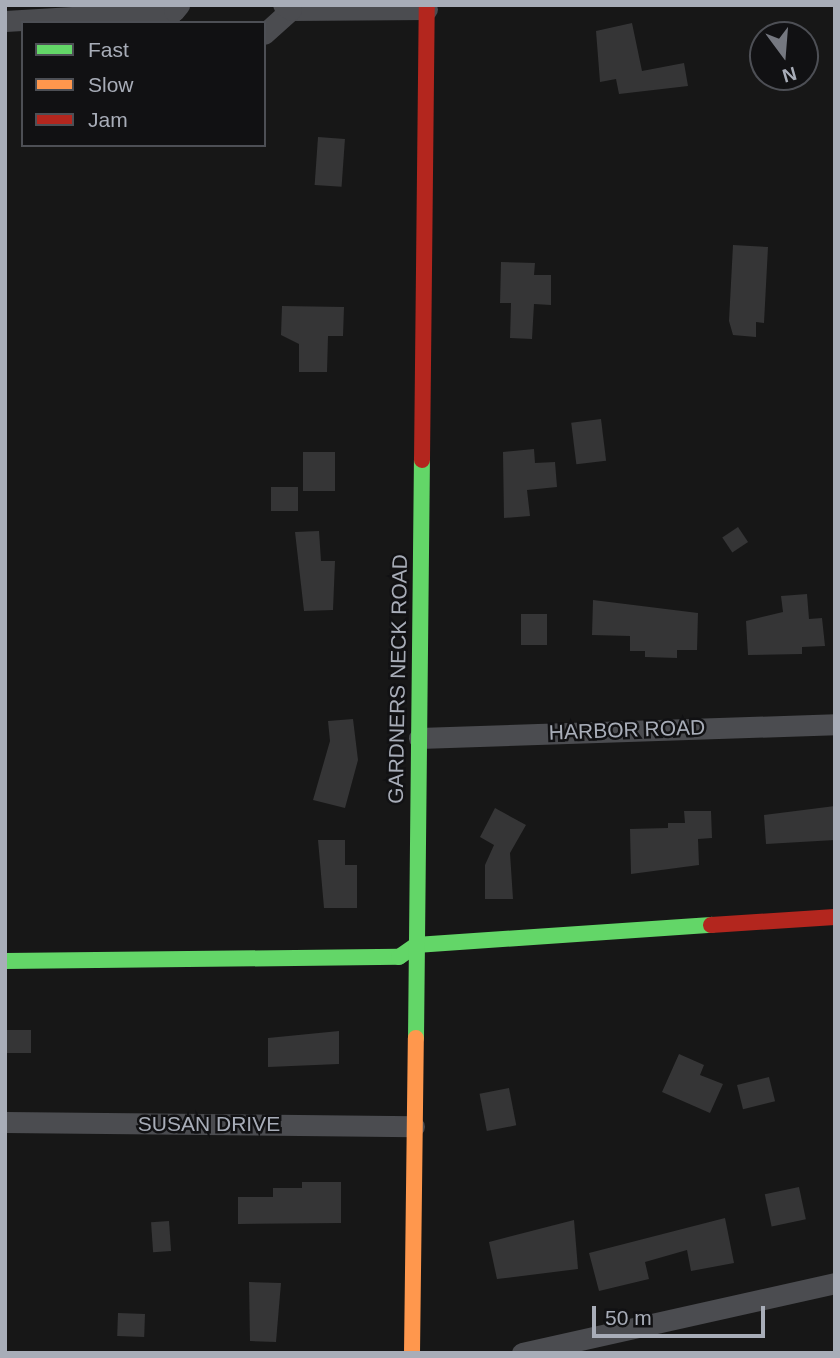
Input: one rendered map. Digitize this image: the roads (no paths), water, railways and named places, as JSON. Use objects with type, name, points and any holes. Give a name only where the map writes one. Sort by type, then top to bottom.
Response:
[{"type":"street","points":[[266,32],[287,8],[427,7]]},
{"type":"street","name":"GARDNERS NECK ROAD","points":[[412,1353],[427,7]]},
{"type":"street","points":[[5,21],[178,13]]},
{"type":"street","name":"HARBOR ROAD","points":[[419,737],[835,724]]},
{"type":"street","points":[[5,961],[399,957],[416,945],[835,917]]},
{"type":"street","name":"SUSAN DRIVE","points":[[5,1122],[414,1126]]},
{"type":"street","points":[[522,1353],[835,1283]]}]
